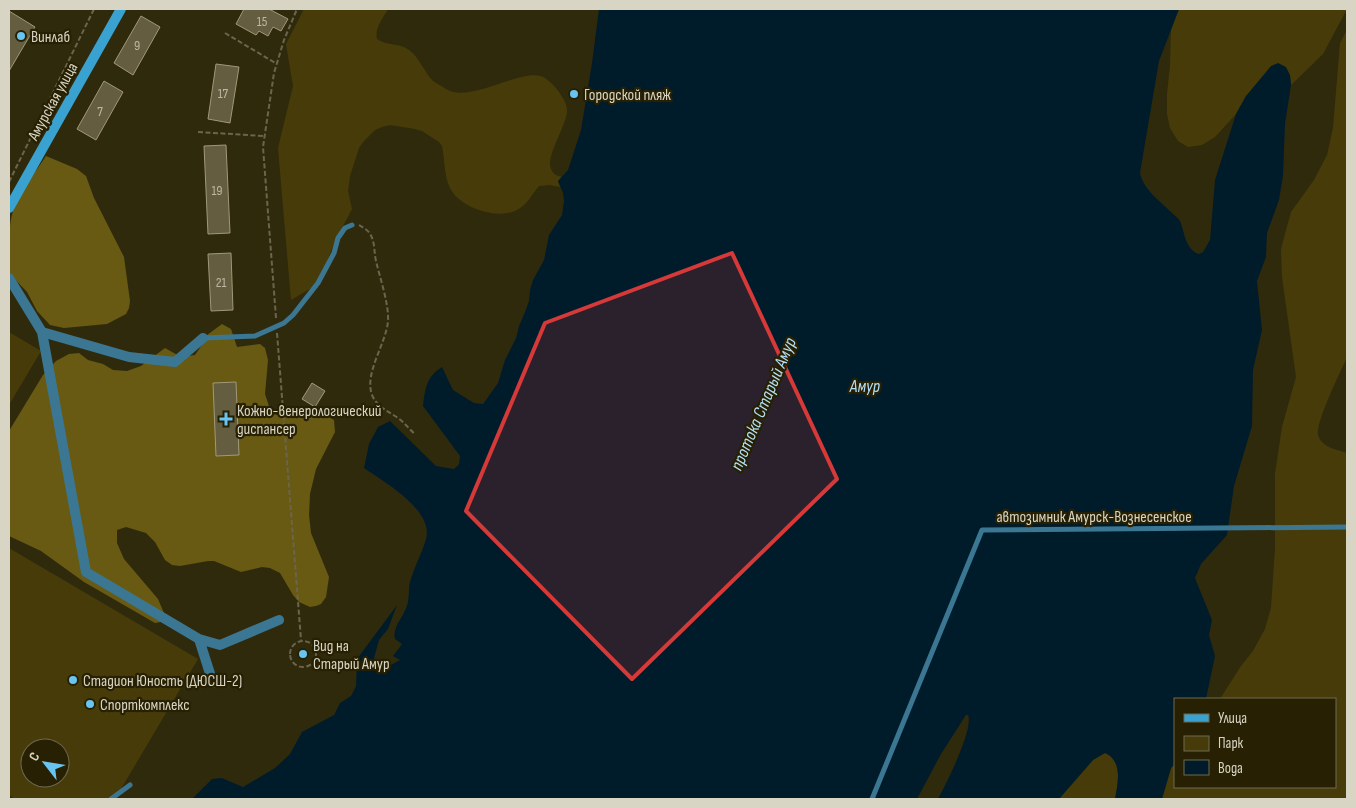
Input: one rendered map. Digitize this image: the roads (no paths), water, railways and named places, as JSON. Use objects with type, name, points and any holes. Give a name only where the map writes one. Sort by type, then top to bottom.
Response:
[{"type":"street","name":"Амурская улица","points":[[9,208],[122,9]]},
{"type":"street","points":[[9,278],[42,332],[86,572],[198,639],[220,645],[279,620]]},
{"type":"street","points":[[42,332],[129,357],[175,362],[203,338]]},
{"type":"street","points":[[198,639],[213,683]]},
{"type":"lane","points":[[203,338],[255,336],[284,323],[293,315],[318,283],[334,253],[338,238],[345,228],[352,225]]},
{"type":"lane","name":"автозимник Амурск-Вознесенское","points":[[872,799],[982,530],[1347,527]]},
{"type":"lane","points":[[111,799],[130,786]]},
{"type":"water","name":"Амур","points":[[599,9],[1179,9],[1159,61],[1140,173],[1148,189],[1180,221],[1188,245],[1194,252],[1199,254],[1203,252],[1210,240],[1215,180],[1236,114],[1246,96],[1271,66],[1278,63],[1286,67],[1290,75],[1291,85],[1285,124],[1283,176],[1279,200],[1267,233],[1266,257],[1257,281],[1262,330],[1253,370],[1252,426],[1234,486],[1227,535],[1201,564],[1195,578],[1212,620],[1209,635],[1215,656],[1206,698],[1174,698],[1174,765],[1171,768],[1162,799],[1115,799],[1118,780],[1117,767],[1115,761],[1105,753],[1093,760],[1059,799],[938,799],[953,770],[967,732],[969,722],[968,715],[966,715],[941,754],[917,799],[192,799],[212,779],[222,778],[243,787],[275,768],[290,754],[302,732],[334,715],[340,703],[351,696],[356,686],[357,659],[397,605],[388,629],[379,640],[374,658],[380,665],[387,667],[400,660],[393,656],[402,644],[395,639],[394,635],[407,605],[410,582],[426,539],[426,528],[415,507],[406,498],[364,468],[369,444],[378,427],[390,421],[436,466],[454,469],[459,464],[460,456],[423,406],[429,379],[442,367],[453,390],[474,403],[483,404],[498,383],[505,360],[516,338],[529,301],[533,280],[544,260],[549,235],[562,215],[564,201],[558,181],[568,170],[581,130]]},
{"type":"place","name":"Винлаб","points":[[21,36]]},
{"type":"place","name":"Городской пляж","points":[[574,94]]},
{"type":"place","name":"Кожно-венерологический диспансер","points":[[226,419]]},
{"type":"place","name":"Вид на Старый Амур","points":[[303,654]]},
{"type":"place","name":"Стадион Юность (ДЮСШ-2)","points":[[73,680]]},
{"type":"place","name":"Спорткомплекс","points":[[90,704]]},
{"type":"water label","name":"протока Старый Амур","points":[[763,404]]}]
